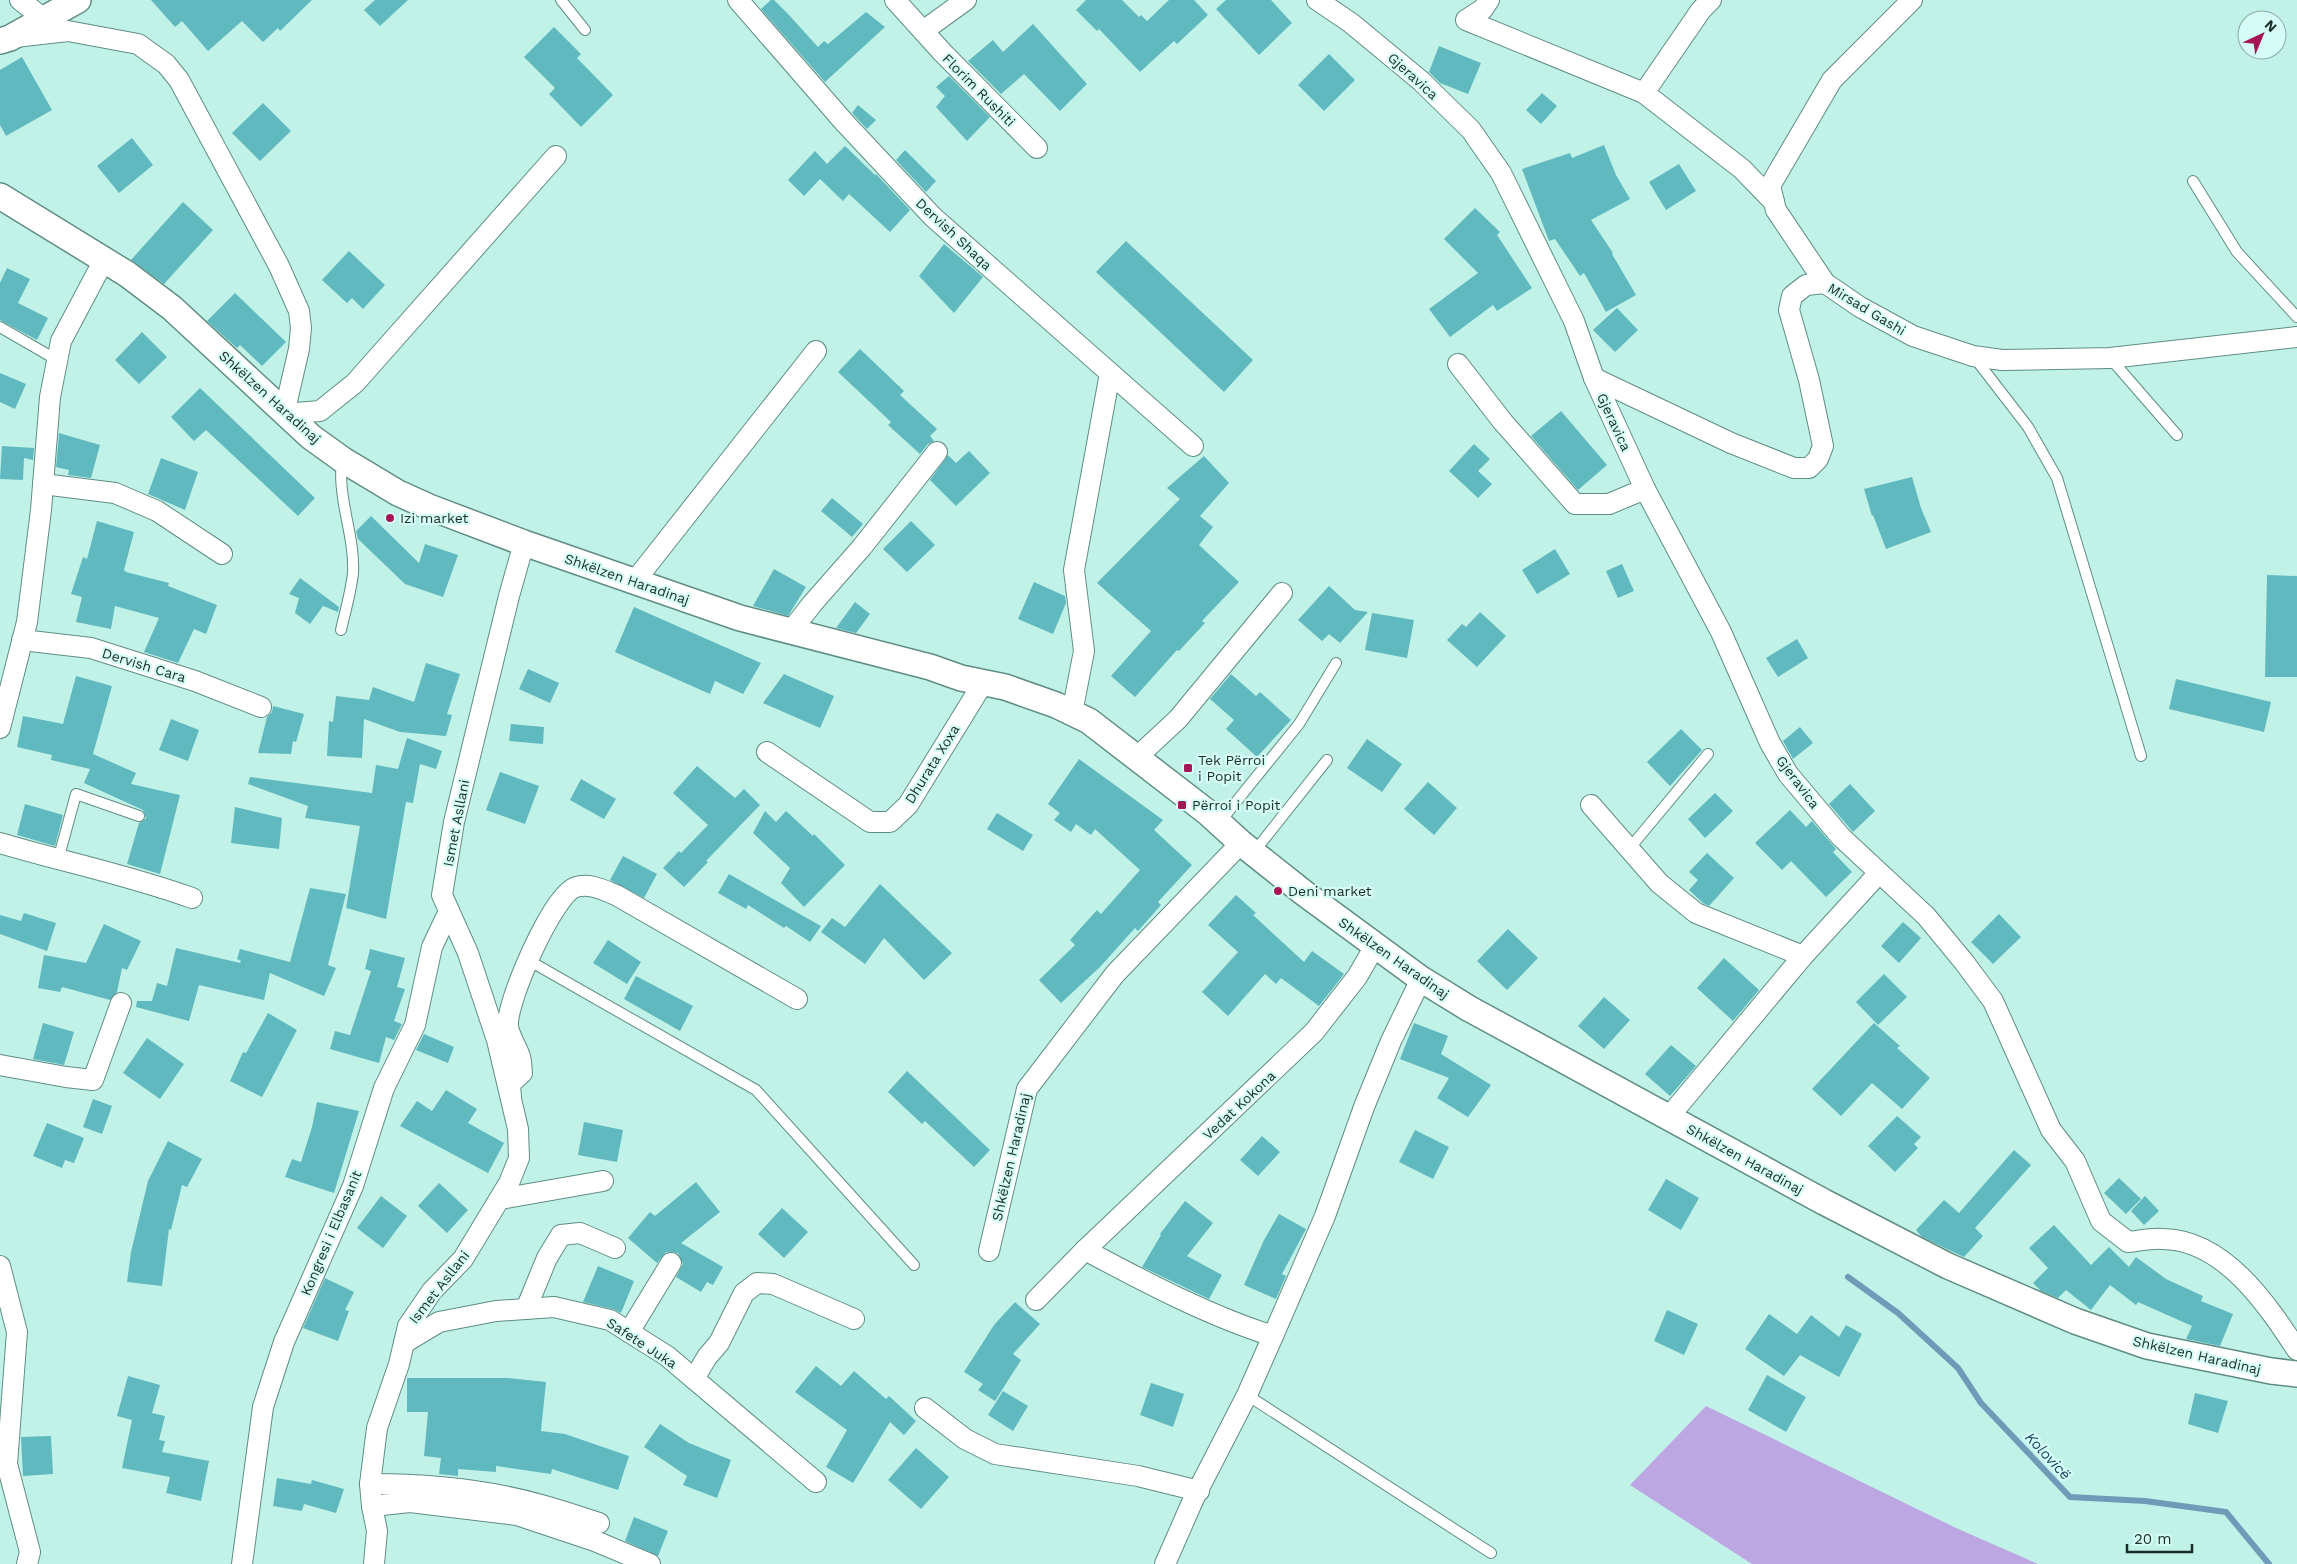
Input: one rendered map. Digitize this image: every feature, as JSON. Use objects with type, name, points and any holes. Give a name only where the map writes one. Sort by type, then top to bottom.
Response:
[{"type":"street","points":[[20,0],[44,19]]},
{"type":"street","points":[[5,39],[78,0]]},
{"type":"street","name":"Dervish Shaqa","points":[[738,0],[844,122],[933,217],[1193,446]]},
{"type":"street","name":"Florim Rushiti","points":[[895,0],[1037,148]]},
{"type":"street","points":[[923,31],[966,0]]},
{"type":"street","name":"Gjeravica","points":[[1318,0],[1351,23],[1414,76],[1471,130],[1501,174],[1574,321],[1594,378],[1645,489],[1721,632],[1770,743],[1788,774],[1841,837],[1926,916],[1993,1001],[2052,1130],[2075,1161],[2101,1221],[2128,1242],[2164,1238],[2201,1247],[2235,1271],[2263,1301],[2297,1350]]},
{"type":"street","points":[[1644,93],[1701,10],[1711,0]]},
{"type":"street","points":[[1825,283],[1776,210],[1770,186],[1832,80],[1912,0]]},
{"type":"street","points":[[1486,5],[1466,20],[1644,93],[1742,168],[1774,202]]},
{"type":"street","points":[[5,39],[68,32],[138,44],[166,64],[179,80],[279,266],[299,311],[301,328],[299,349],[284,414],[320,411],[355,383],[556,156]]},
{"type":"street","name":"Shkëlzen Haradinaj","points":[[0,196],[104,260],[172,308],[284,414],[343,460],[376,481],[429,507],[524,543],[740,618],[982,683],[1005,687],[1056,705],[1089,721],[1137,756],[1247,848],[1421,979],[1468,1008],[1668,1118],[1948,1266],[2075,1321],[2147,1346],[2271,1371],[2297,1374]]},
{"type":"street","points":[[0,728],[27,622],[43,484],[50,397],[61,341],[104,260]]},
{"type":"street","name":"Mirsad Gashi","points":[[1594,378],[1731,443],[1794,468],[1809,468],[1818,459],[1824,446],[1809,380],[1789,310],[1792,296],[1806,285],[1825,283],[1860,307],[1914,336],[1973,356],[2002,360],[2110,358],[2297,338]]},
{"type":"street","points":[[634,582],[816,351]]},
{"type":"street","points":[[1458,364],[1503,422],[1575,504],[1609,504],[1645,489]]},
{"type":"street","points":[[1072,713],[1084,651],[1074,570],[1110,373]]},
{"type":"street","points":[[791,631],[862,547],[937,452]]},
{"type":"street","points":[[43,484],[114,493],[157,511],[222,554]]},
{"type":"street","name":"Ismet Asllani","points":[[374,1564],[377,1531],[370,1484],[377,1428],[399,1364],[408,1326],[432,1291],[463,1259],[509,1183],[519,1158],[518,1130],[497,1040],[482,991],[442,895],[454,822],[509,596],[524,543]]},
{"type":"street","points":[[1137,756],[1178,719],[1282,593]]},
{"type":"street","name":"Dervish Cara","points":[[22,640],[91,648],[195,681],[261,707]]},
{"type":"street","name":"Dhurata Xoxa","points":[[767,752],[870,822],[890,822],[908,805],[982,683]]},
{"type":"street","points":[[1591,805],[1659,883],[1696,913],[1802,956]]},
{"type":"street","points":[[0,842],[58,860],[150,882],[192,898]]},
{"type":"street","name":"Shkëlzen Haradinaj","points":[[989,1251],[1026,1089],[1115,974],[1247,848]]},
{"type":"street","points":[[1668,1118],[1802,956],[1879,874]]},
{"type":"street","points":[[510,1098],[510,1084],[522,1073],[520,1057],[508,1026],[512,1002],[528,960],[562,898],[574,887],[594,886],[616,895],[797,999]]},
{"type":"street","name":"Kongresi i Elbasanit","points":[[242,1564],[263,1407],[284,1342],[353,1186],[384,1088],[416,1025],[432,947],[449,911]]},
{"type":"street","name":"Vedat Kokona","points":[[1036,1300],[1085,1250],[1314,1032],[1357,977],[1375,946]]},
{"type":"street","points":[[1165,1564],[1198,1491],[1247,1395],[1273,1336],[1325,1216],[1364,1107],[1391,1041],[1421,979]]},
{"type":"street","points":[[0,1065],[66,1078],[93,1080],[121,1002]]},
{"type":"street","points":[[500,1199],[604,1181]]},
{"type":"street","points":[[526,1309],[547,1258],[561,1235],[580,1232],[616,1248]]},
{"type":"street","points":[[1085,1250],[1140,1280],[1245,1327],[1273,1336]]},
{"type":"street","points":[[629,1332],[671,1263]]},
{"type":"street","points":[[0,1266],[17,1332],[7,1464],[30,1552],[27,1564]]},
{"type":"street","points":[[694,1379],[707,1357],[719,1343],[744,1293],[757,1283],[780,1287],[854,1319]]},
{"type":"street","name":"Safete Juka","points":[[404,1343],[439,1322],[496,1311],[554,1307],[610,1320],[667,1356],[816,1482]]},
{"type":"street","points":[[2271,1371],[2297,1350]]},
{"type":"street","points":[[925,1408],[965,1439],[995,1454],[1138,1476],[1198,1491]]},
{"type":"street","points":[[370,1484],[413,1484],[498,1496],[544,1505],[599,1523]]},
{"type":"street","points":[[372,1506],[410,1502],[517,1515],[595,1541],[650,1564]]},
{"type":"lane","points":[[561,0],[585,30]]},
{"type":"lane","points":[[2193,180],[2237,252],[2297,317]]},
{"type":"lane","points":[[0,327],[57,360]]},
{"type":"lane","points":[[1973,356],[2028,427],[2057,478],[2141,756]]},
{"type":"lane","points":[[2110,358],[2177,435]]},
{"type":"lane","points":[[341,630],[353,573],[351,546],[340,478],[343,460]]},
{"type":"lane","points":[[1219,823],[1298,724],[1336,663]]},
{"type":"lane","points":[[1629,849],[1708,754]]},
{"type":"lane","points":[[1247,848],[1327,760]]},
{"type":"lane","points":[[58,860],[76,794],[139,816]]},
{"type":"lane","points":[[528,960],[756,1090],[914,1264]]},
{"type":"lane","points":[[1247,1395],[1491,1553]]},
{"type":"shaded area","points":[[1706,1406],[1956,1528],[2038,1564],[1752,1564],[1630,1485]]},
{"type":"building","points":[[151,0],[312,0],[280,31],[278,28],[263,42],[242,21],[208,51],[182,21],[175,27]]},
{"type":"building","points":[[375,0],[408,0],[380,26],[364,10]]},
{"type":"building","points":[[771,0],[774,0],[789,15],[818,47],[824,41],[828,44],[866,12],[885,27],[825,82],[761,9]]},
{"type":"building","points":[[1086,0],[1122,0],[1139,17],[1141,15],[1147,21],[1169,0],[1194,0],[1208,15],[1177,44],[1174,41],[1140,72],[1099,29],[1097,31],[1076,10]]},
{"type":"building","points":[[1226,0],[1271,0],[1292,23],[1259,55],[1216,9]]},
{"type":"building","points":[[1033,24],[1087,84],[1060,111],[1024,74],[1001,94],[968,61],[993,40],[1003,52]]},
{"type":"building","points":[[554,27],[581,54],[577,58],[613,95],[581,127],[549,94],[555,88],[524,57]]},
{"type":"building","points":[[1439,46],[1481,63],[1468,94],[1440,83],[1429,72]]},
{"type":"building","points":[[1329,54],[1355,80],[1324,111],[1298,85]]},
{"type":"building","points":[[22,57],[52,110],[6,136],[0,125],[0,70]]},
{"type":"building","points":[[949,76],[990,117],[967,141],[936,107],[945,96],[936,87]]},
{"type":"building","points":[[1542,93],[1557,106],[1541,124],[1526,110]]},
{"type":"building","points":[[263,103],[291,131],[260,161],[232,133]]},
{"type":"building","points":[[858,105],[876,120],[867,129],[852,113]]},
{"type":"building","points":[[132,138],[153,165],[119,193],[97,166]]},
{"type":"building","points":[[1604,145],[1616,175],[1630,199],[1591,220],[1613,253],[1636,295],[1606,312],[1584,273],[1580,276],[1555,239],[1549,241],[1522,169],[1570,153],[1572,158]]},
{"type":"building","points":[[845,146],[876,174],[910,210],[890,232],[849,194],[843,201],[820,179],[804,196],[788,180],[815,151],[827,164]]},
{"type":"building","points":[[905,150],[936,181],[926,192],[896,160]]},
{"type":"building","points":[[1679,164],[1696,191],[1666,210],[1649,182]]},
{"type":"building","points":[[183,202],[213,230],[164,284],[131,260]]},
{"type":"building","points":[[1475,208],[1500,232],[1497,235],[1532,288],[1497,311],[1493,305],[1450,337],[1429,309],[1478,273],[1444,239]]},
{"type":"building","points":[[1126,241],[1253,360],[1224,392],[1096,272]]},
{"type":"building","points":[[944,244],[983,277],[954,313],[919,276]]},
{"type":"building","points":[[349,251],[385,285],[363,309],[352,298],[347,303],[322,280]]},
{"type":"building","points":[[7,268],[30,279],[18,303],[48,318],[37,340],[0,320],[0,283]]},
{"type":"building","points":[[235,293],[286,342],[262,366],[240,345],[237,348],[207,321]]},
{"type":"building","points":[[1617,308],[1638,330],[1615,352],[1593,330]]},
{"type":"building","points":[[142,332],[167,357],[139,384],[115,360]]},
{"type":"building","points":[[860,349],[904,391],[900,395],[937,429],[930,436],[934,441],[928,444],[920,454],[888,425],[891,422],[838,372]]},
{"type":"building","points":[[0,373],[26,384],[15,409],[0,402]]},
{"type":"building","points":[[200,388],[315,498],[298,516],[206,430],[194,441],[171,417]]},
{"type":"building","points":[[1561,411],[1607,465],[1578,490],[1531,436]]},
{"type":"building","points":[[59,433],[100,445],[91,478],[68,475],[69,470],[56,467]]},
{"type":"building","points":[[1474,444],[1490,459],[1478,471],[1492,484],[1478,498],[1449,471]]},
{"type":"building","points":[[2,446],[34,448],[33,460],[24,458],[23,480],[0,479]]},
{"type":"building","points":[[969,451],[990,473],[956,506],[930,480],[948,455],[956,463]]},
{"type":"building","points":[[1204,456],[1229,483],[1200,516],[1213,527],[1199,545],[1239,582],[1202,621],[1205,623],[1179,651],[1177,650],[1135,697],[1111,676],[1151,631],[1097,583],[1180,499],[1167,488]]},
{"type":"building","points":[[161,458],[198,472],[185,510],[148,494]]},
{"type":"building","points":[[1912,477],[1921,508],[1931,532],[1886,549],[1872,516],[1864,489]]},
{"type":"building","points":[[832,498],[863,524],[852,537],[821,511]]},
{"type":"building","points":[[371,516],[419,563],[425,544],[458,555],[443,597],[405,584],[358,539],[356,531]]},
{"type":"building","points":[[97,521],[134,532],[124,570],[126,572],[169,583],[168,586],[217,605],[206,634],[194,629],[178,663],[144,652],[159,618],[115,606],[111,629],[76,622],[82,597],[71,594],[83,557],[87,559]]},
{"type":"building","points":[[911,521],[935,545],[907,572],[883,549]]},
{"type":"building","points":[[1555,549],[1570,574],[1537,594],[1522,570]]},
{"type":"building","points":[[1622,564],[1634,591],[1618,598],[1606,571]]},
{"type":"building","points":[[774,569],[806,587],[788,616],[753,606]]},
{"type":"building","points":[[2267,575],[2297,576],[2297,677],[2265,677]]},
{"type":"building","points":[[300,578],[339,607],[338,612],[323,606],[310,624],[295,613],[299,598],[289,594]]},
{"type":"building","points":[[1034,582],[1065,596],[1066,603],[1053,634],[1018,619]]},
{"type":"building","points":[[1329,586],[1355,610],[1368,612],[1340,643],[1329,634],[1322,641],[1298,620]]},
{"type":"building","points":[[855,602],[870,614],[856,633],[836,628]]},
{"type":"building","points":[[634,607],[761,663],[743,694],[715,681],[710,694],[615,652]]},
{"type":"building","points":[[1480,612],[1506,636],[1477,667],[1447,640],[1462,624],[1466,627]]},
{"type":"building","points":[[1372,613],[1414,620],[1407,658],[1365,650]]},
{"type":"building","points":[[1797,639],[1808,658],[1778,677],[1766,658]]},
{"type":"building","points":[[426,663],[460,674],[447,714],[452,715],[446,736],[400,732],[364,719],[362,758],[327,756],[329,721],[333,722],[336,696],[369,700],[373,687],[414,702]]},
{"type":"building","points":[[528,669],[559,683],[550,703],[519,689]]},
{"type":"building","points":[[784,674],[834,696],[820,728],[763,703]]},
{"type":"building","points":[[1231,674],[1256,696],[1260,692],[1291,720],[1257,757],[1226,729],[1234,720],[1210,699]]},
{"type":"building","points":[[76,676],[112,686],[93,754],[136,773],[131,784],[180,795],[160,874],[127,864],[139,823],[146,818],[143,810],[84,783],[90,769],[51,760],[52,755],[17,747],[23,716],[63,724]]},
{"type":"building","points":[[2176,679],[2271,702],[2264,732],[2169,709]]},
{"type":"building","points":[[273,706],[304,714],[296,742],[293,741],[291,754],[258,753],[267,717],[272,712]]},
{"type":"building","points":[[171,719],[199,730],[188,761],[159,750]]},
{"type":"building","points":[[511,724],[544,727],[543,744],[509,741]]},
{"type":"building","points":[[1800,727],[1813,743],[1793,759],[1783,741]]},
{"type":"building","points":[[1681,729],[1702,750],[1670,786],[1647,762]]},
{"type":"building","points":[[407,738],[442,751],[436,769],[420,764],[413,803],[406,802],[386,919],[346,908],[360,826],[305,818],[308,806],[248,784],[250,777],[372,793],[376,765],[398,769]]},
{"type":"building","points":[[1367,739],[1402,764],[1382,792],[1347,768]]},
{"type":"building","points":[[1079,759],[1163,820],[1154,830],[1192,865],[1158,902],[1161,905],[1138,931],[1135,928],[1100,967],[1061,1003],[1039,980],[1075,945],[1070,940],[1097,910],[1101,914],[1140,870],[1095,829],[1091,835],[1076,824],[1071,832],[1054,820],[1060,813],[1048,804]]},
{"type":"building","points":[[697,766],[735,798],[744,789],[760,805],[706,861],[708,862],[684,887],[663,868],[679,851],[681,853],[708,825],[673,793]]},
{"type":"building","points":[[500,772],[539,786],[525,824],[486,810]]},
{"type":"building","points":[[581,779],[616,799],[604,819],[570,800]]},
{"type":"building","points":[[1428,782],[1457,808],[1434,835],[1404,809]]},
{"type":"building","points":[[1850,784],[1875,811],[1853,832],[1829,804]]},
{"type":"building","points":[[1715,793],[1733,811],[1705,838],[1688,819]]},
{"type":"building","points":[[25,804],[63,815],[55,846],[17,835]]},
{"type":"building","points":[[235,807],[282,818],[279,849],[231,843]]},
{"type":"building","points":[[1790,810],[1806,827],[1812,821],[1836,849],[1833,852],[1852,872],[1826,897],[1791,861],[1782,870],[1755,843]]},
{"type":"building","points":[[765,811],[776,822],[786,811],[813,836],[814,834],[845,865],[804,907],[781,883],[790,868],[753,833]]},
{"type":"building","points":[[997,813],[1033,835],[1023,851],[987,829]]},
{"type":"building","points":[[1707,853],[1734,878],[1709,906],[1689,890],[1698,880],[1689,872]]},
{"type":"building","points":[[623,856],[657,874],[644,898],[610,880]]},
{"type":"building","points":[[729,874],[821,926],[810,942],[748,905],[746,909],[718,893]]},
{"type":"building","points":[[880,884],[952,953],[924,980],[884,938],[865,964],[821,932],[832,918],[845,927]]},
{"type":"building","points":[[310,888],[346,894],[328,965],[336,968],[324,996],[270,973],[264,1000],[199,985],[189,1021],[136,1007],[137,1001],[152,1001],[157,983],[167,986],[176,948],[240,963],[241,961],[237,959],[240,949],[290,962]]},
{"type":"building","points":[[1236,895],[1256,913],[1253,915],[1304,962],[1312,951],[1344,974],[1319,1006],[1281,978],[1276,984],[1265,974],[1228,1016],[1202,992],[1238,952],[1208,925]]},
{"type":"building","points":[[24,913],[56,923],[47,951],[0,934],[0,915],[21,921]]},
{"type":"building","points":[[1999,914],[2021,937],[1993,964],[1971,942]]},
{"type":"building","points":[[1903,922],[1921,938],[1899,963],[1881,946]]},
{"type":"building","points":[[104,924],[141,941],[127,970],[122,968],[117,992],[110,1000],[62,987],[60,992],[38,988],[44,955],[86,963]]},
{"type":"building","points":[[1508,929],[1538,958],[1507,990],[1477,961]]},
{"type":"building","points":[[608,940],[641,962],[627,984],[593,963]]},
{"type":"building","points":[[370,949],[405,958],[397,987],[405,989],[394,1021],[402,1024],[394,1040],[386,1037],[379,1063],[330,1049],[335,1031],[350,1035],[371,971],[365,969]]},
{"type":"building","points":[[1724,958],[1759,990],[1733,1021],[1697,988]]},
{"type":"building","points":[[1884,974],[1907,997],[1878,1025],[1856,1002]]},
{"type":"building","points":[[636,976],[693,1006],[680,1031],[624,999]]},
{"type":"building","points":[[1604,997],[1630,1020],[1604,1049],[1578,1026]]},
{"type":"building","points":[[268,1013],[297,1030],[262,1097],[230,1081],[243,1052],[246,1053]]},
{"type":"building","points":[[43,1023],[74,1032],[64,1065],[33,1059]]},
{"type":"building","points":[[1414,1023],[1448,1036],[1441,1054],[1491,1085],[1468,1117],[1437,1098],[1449,1078],[1400,1059]]},
{"type":"building","points":[[1874,1023],[1900,1046],[1897,1048],[1930,1078],[1902,1109],[1872,1083],[1841,1116],[1812,1089]]},
{"type":"building","points":[[424,1034],[454,1047],[448,1063],[416,1050]]},
{"type":"building","points":[[147,1038],[184,1064],[160,1099],[123,1073]]},
{"type":"building","points":[[1671,1045],[1696,1066],[1670,1096],[1645,1074]]},
{"type":"building","points":[[907,1071],[990,1150],[974,1167],[925,1121],[922,1124],[888,1092]]},
{"type":"building","points":[[446,1090],[477,1109],[468,1123],[504,1143],[488,1173],[400,1126],[417,1101],[432,1111]]},
{"type":"building","points":[[93,1099],[112,1106],[102,1134],[83,1127]]},
{"type":"building","points":[[317,1102],[359,1111],[334,1193],[285,1177],[292,1159],[301,1162],[312,1127]]},
{"type":"building","points":[[1897,1116],[1921,1137],[1914,1144],[1918,1148],[1895,1172],[1868,1146]]},
{"type":"building","points":[[584,1122],[623,1130],[617,1162],[578,1155]]},
{"type":"building","points":[[47,1123],[84,1138],[74,1163],[65,1160],[62,1168],[33,1156]]},
{"type":"building","points":[[1415,1130],[1449,1147],[1433,1179],[1399,1162]]},
{"type":"building","points":[[1262,1136],[1280,1152],[1258,1176],[1240,1160]]},
{"type":"building","points":[[168,1141],[202,1159],[187,1187],[182,1185],[171,1230],[169,1229],[162,1286],[127,1282],[131,1252],[148,1181]]},
{"type":"building","points":[[2014,1150],[2031,1165],[1975,1228],[1983,1236],[1964,1257],[1922,1237],[1916,1230],[1944,1200],[1959,1213]]},
{"type":"building","points":[[2119,1178],[2141,1199],[2126,1214],[2104,1193]]},
{"type":"building","points":[[1666,1179],[1699,1198],[1681,1230],[1648,1210]]},
{"type":"building","points":[[696,1182],[720,1212],[681,1243],[723,1267],[713,1285],[707,1282],[701,1292],[676,1277],[683,1264],[678,1253],[666,1252],[657,1263],[628,1238],[650,1212],[655,1216]]},
{"type":"building","points":[[439,1183],[468,1210],[447,1233],[418,1206]]},
{"type":"building","points":[[381,1196],[407,1216],[383,1248],[357,1228]]},
{"type":"building","points":[[2145,1196],[2159,1211],[2144,1225],[2131,1211]]},
{"type":"building","points":[[1185,1201],[1213,1223],[1187,1256],[1222,1275],[1209,1299],[1142,1267],[1160,1234]]},
{"type":"building","points":[[782,1208],[808,1232],[784,1258],[758,1234]]},
{"type":"building","points":[[1279,1214],[1306,1229],[1282,1274],[1286,1276],[1276,1299],[1244,1285],[1264,1240]]},
{"type":"building","points":[[2054,1225],[2091,1265],[2109,1247],[2129,1267],[2136,1257],[2166,1279],[2203,1296],[2201,1301],[2233,1314],[2220,1346],[2186,1339],[2192,1326],[2138,1302],[2136,1305],[2110,1285],[2091,1310],[2066,1290],[2058,1298],[2041,1291],[2033,1283],[2048,1268],[2029,1248]]},
{"type":"building","points":[[598,1266],[634,1281],[621,1313],[613,1309],[583,1302]]},
{"type":"building","points":[[325,1278],[354,1292],[345,1310],[349,1311],[338,1341],[303,1328]]},
{"type":"building","points":[[1015,1302],[1040,1324],[1013,1354],[1021,1360],[995,1401],[978,1390],[983,1384],[964,1372],[994,1325]]},
{"type":"building","points":[[1667,1310],[1698,1324],[1684,1355],[1654,1341]]},
{"type":"building","points":[[1769,1314],[1797,1334],[1811,1315],[1839,1337],[1846,1325],[1862,1334],[1839,1377],[1800,1355],[1784,1376],[1745,1349]]},
{"type":"building","points":[[816,1366],[841,1386],[854,1371],[886,1399],[889,1396],[916,1421],[904,1435],[890,1422],[853,1483],[826,1467],[847,1430],[795,1392]]},
{"type":"building","points":[[1767,1375],[1806,1397],[1786,1432],[1748,1410]]},
{"type":"building","points":[[128,1376],[160,1385],[152,1413],[165,1416],[159,1440],[165,1441],[162,1452],[209,1461],[201,1501],[166,1493],[170,1477],[122,1468],[132,1420],[117,1416]]},
{"type":"building","points":[[407,1378],[508,1378],[546,1382],[541,1431],[565,1434],[629,1456],[618,1490],[552,1469],[551,1474],[496,1466],[496,1472],[458,1469],[458,1476],[439,1474],[441,1458],[424,1456],[428,1412],[407,1412]]},
{"type":"building","points":[[1151,1383],[1184,1394],[1173,1427],[1140,1415]]},
{"type":"building","points":[[1003,1391],[1028,1406],[1013,1431],[988,1415]]},
{"type":"building","points":[[2195,1393],[2228,1401],[2218,1433],[2188,1424]]},
{"type":"building","points":[[660,1424],[689,1443],[731,1460],[717,1498],[683,1485],[687,1476],[644,1447]]},
{"type":"building","points":[[51,1436],[53,1474],[23,1476],[21,1437]]},
{"type":"building","points":[[916,1448],[949,1477],[921,1509],[888,1480]]},
{"type":"building","points":[[277,1478],[311,1484],[312,1480],[344,1489],[336,1513],[304,1504],[302,1511],[273,1506]]},
{"type":"building","points":[[634,1517],[668,1531],[658,1556],[625,1541]]},
{"type":"waterway","name":"Kolovicë","points":[[1848,1277],[1898,1313],[1958,1368],[1981,1403],[2070,1497],[2145,1501],[2226,1512],[2269,1564]]},
{"type":"place","name":"Izi market","points":[[390,518]]},
{"type":"place","name":"Tek Përroi i Popit","points":[[1188,768]]},
{"type":"place","name":"Përroi i Popit","points":[[1182,805]]},
{"type":"place","name":"Deni market","points":[[1278,891]]}]
